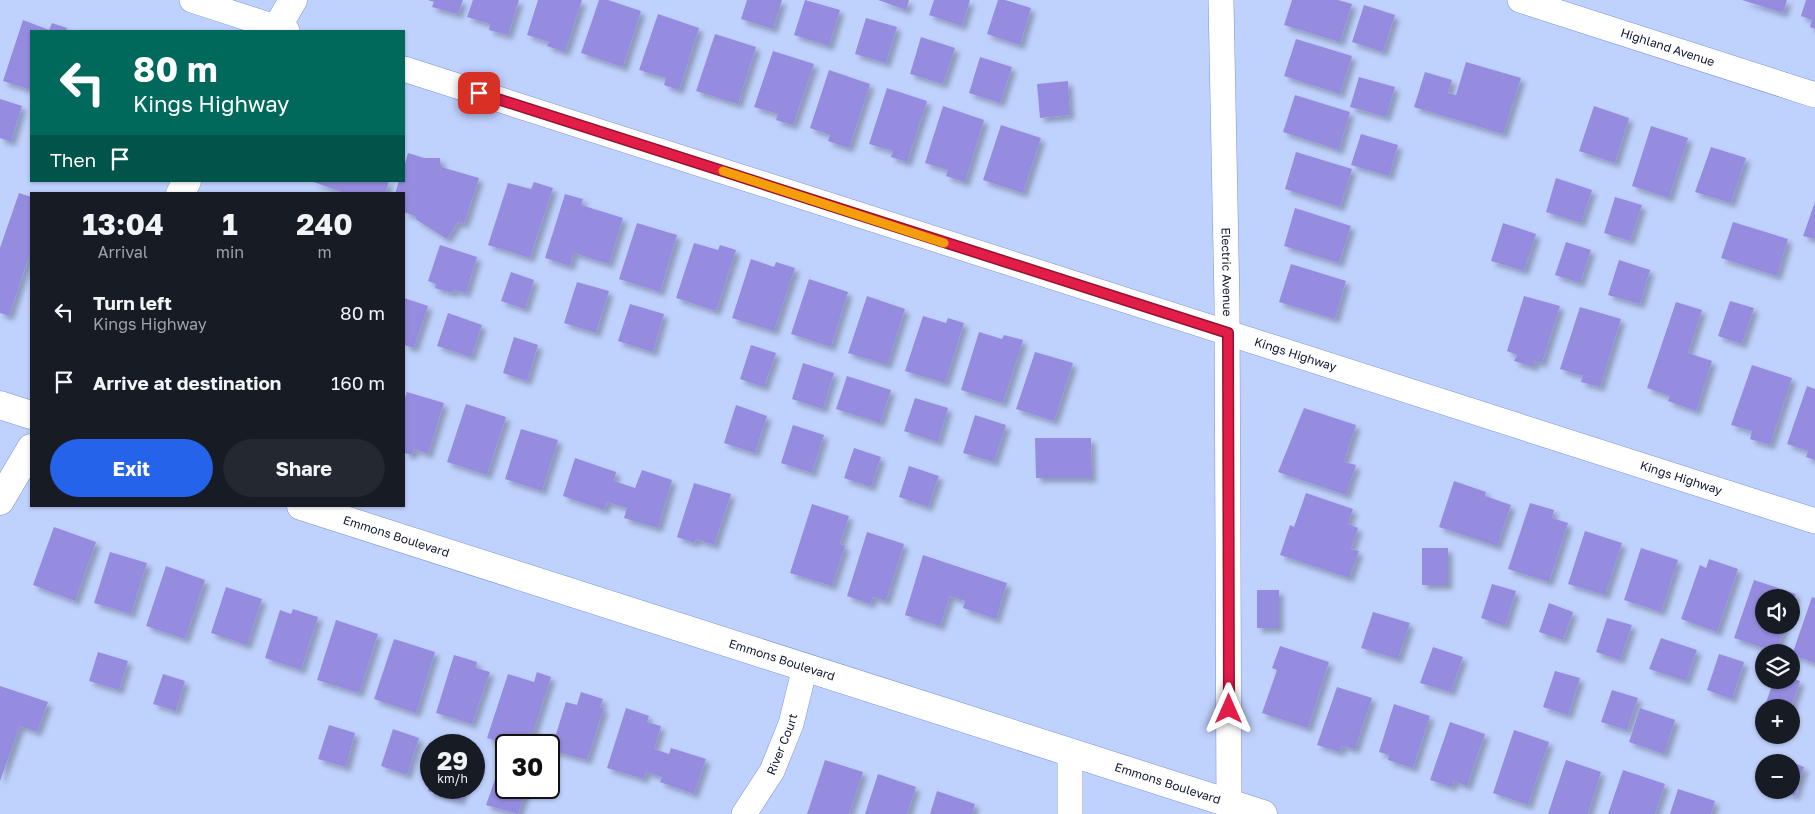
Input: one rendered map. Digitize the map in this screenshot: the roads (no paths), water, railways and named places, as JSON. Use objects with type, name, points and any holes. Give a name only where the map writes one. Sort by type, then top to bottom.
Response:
[{"type":"street","points":[[192,0],[280,30],[293,0]]},
{"type":"street","name":"Electric Avenue","points":[[1221,0],[1228,333],[1229,808]]},
{"type":"street","name":"Highland Avenue","points":[[1520,0],[1815,95]]},
{"type":"street","name":"Kings Highway","points":[[405,69],[1815,521]]},
{"type":"street","points":[[0,405],[30,416]]},
{"type":"street","points":[[0,502],[30,450]]},
{"type":"street","name":"Emmons Boulevard","points":[[304,507],[1070,752],[1229,808],[1264,814]]},
{"type":"street","name":"River Court","points":[[744,814],[772,771],[791,724],[804,667]]},
{"type":"street","points":[[1070,752],[1070,814]]}]
